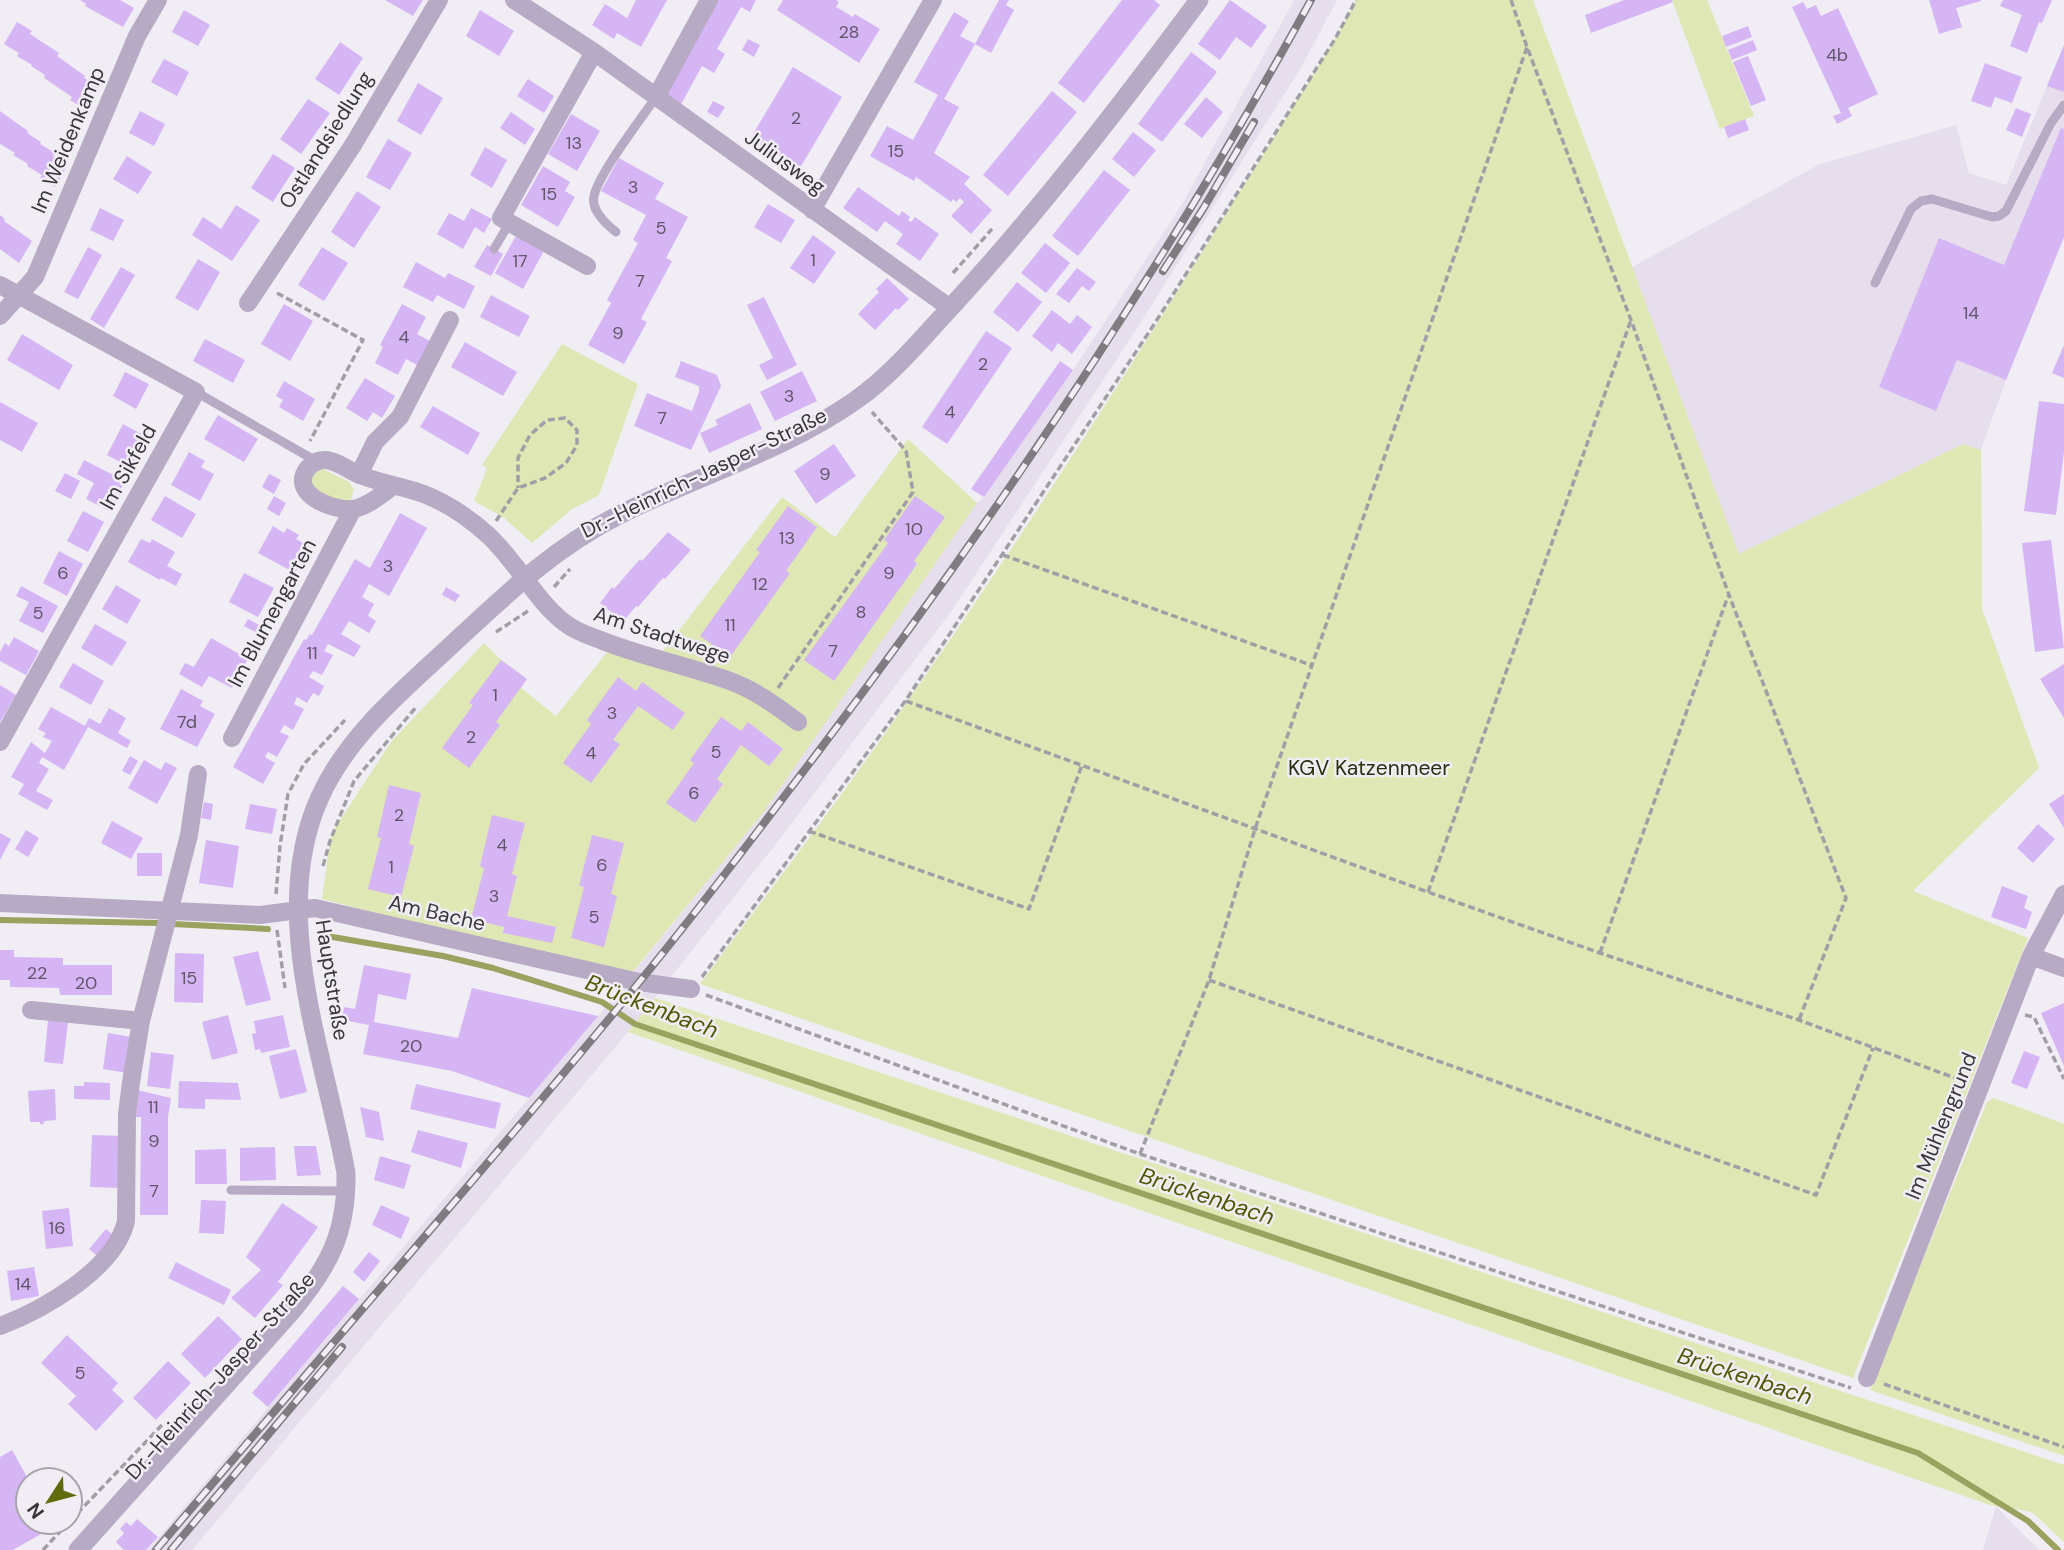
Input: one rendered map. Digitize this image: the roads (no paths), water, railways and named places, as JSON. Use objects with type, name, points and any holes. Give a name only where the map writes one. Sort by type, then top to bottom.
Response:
[{"type":"street","name":"Im Weidenkamp","points":[[0,316],[35,277],[138,36],[158,0]]},
{"type":"street","name":"Ostlandsiedlung","points":[[247,303],[353,145],[439,0]]},
{"type":"street","name":"Juliusweg","points":[[514,0],[594,52],[950,308]]},
{"type":"street","points":[[656,97],[709,0]]},
{"type":"street","points":[[812,210],[933,0]]},
{"type":"street","points":[[950,308],[1022,228],[1199,0]]},
{"type":"street","points":[[587,266],[501,218],[594,52]]},
{"type":"street","points":[[0,285],[196,392]]},
{"type":"street","name":"Hauptstraße","points":[[78,1550],[310,1289],[325,1269],[341,1231],[346,1173],[307,996],[298,910],[305,838],[320,797],[340,762],[391,700],[551,556],[596,527],[866,404],[950,308]]},
{"type":"street","points":[[359,475],[374,442],[400,417],[450,320]]},
{"type":"street","name":"Im Sikfeld","points":[[0,742],[196,392]]},
{"type":"street","points":[[393,486],[352,509],[336,507],[310,495],[303,479],[310,457],[327,460],[359,475],[443,502],[487,534],[525,577]]},
{"type":"street","name":"Im Blumengarten","points":[[232,738],[352,509]]},
{"type":"street","name":"Am Stadtwege","points":[[525,577],[565,623],[579,632],[646,656],[731,681],[769,701],[798,722]]},
{"type":"street","points":[[0,1326],[24,1317],[66,1291],[102,1262],[123,1235],[126,1221],[127,1114],[141,1021],[189,835],[198,774]]},
{"type":"street","name":"Im Mühlengrund","points":[[1867,1378],[2031,956],[2064,894]]},
{"type":"street","name":"Am Bache","points":[[0,903],[278,914],[315,908],[639,982],[691,989]]},
{"type":"street","points":[[2031,956],[2064,968]]},
{"type":"street","points":[[32,1010],[141,1021]]},
{"type":"lane","points":[[616,232],[603,221],[593,198],[605,174],[656,97]]},
{"type":"lane","points":[[1875,283],[1911,209],[1921,201],[1932,199],[1992,217],[2006,211],[2051,123],[2064,105]]},
{"type":"lane","points":[[494,249],[510,222]]},
{"type":"lane","points":[[196,392],[310,457]]},
{"type":"lane","points":[[230,1190],[346,1191]]},
{"type":"waterway","name":"Brückenbach","points":[[0,920],[158,923]]},
{"type":"waterway","name":"Brückenbach","points":[[173,924],[268,929]]},
{"type":"waterway","name":"Brückenbach","points":[[321,935],[443,956],[493,968],[602,1002],[635,1024],[1918,1453],[2028,1521],[2058,1550]]},
{"type":"railway","points":[[156,1550],[623,1002],[720,880],[883,665],[1014,481],[1077,387],[1198,196],[1311,0]]},
{"type":"railway","points":[[1163,271],[1254,122]]},
{"type":"railway","points":[[171,1550],[342,1347]]},
{"type":"park label","name":"KGV Katzenmeer","points":[[1369,768]]}]
